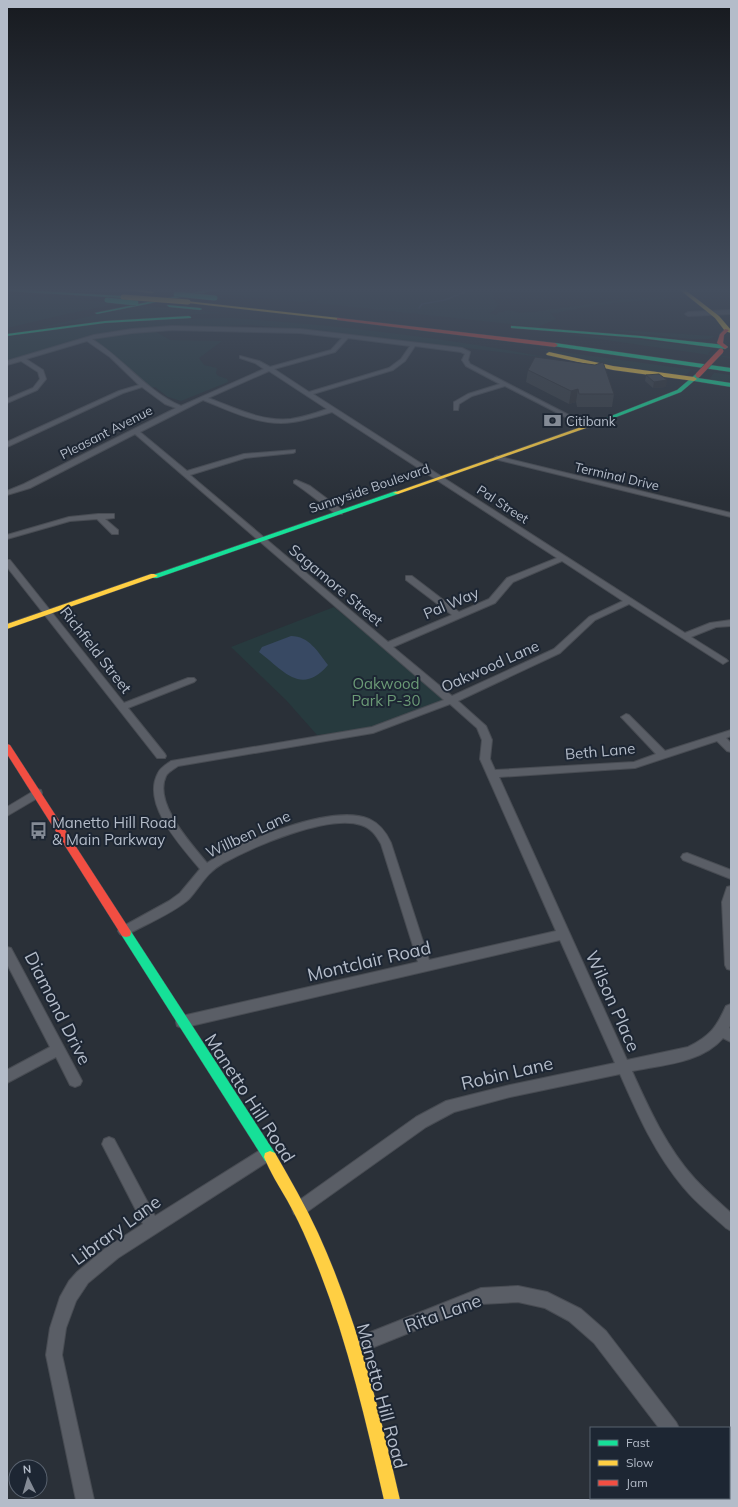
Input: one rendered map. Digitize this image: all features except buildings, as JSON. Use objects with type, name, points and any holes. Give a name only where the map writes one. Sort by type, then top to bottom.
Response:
[{"type":"main road","points":[[573,359],[613,368],[696,377],[731,385]]},
{"type":"main road","points":[[639,359],[684,363]]},
{"type":"main road","points":[[658,359],[731,370]]},
{"type":"main road","points":[[706,359],[731,363]]},
{"type":"main road","name":"Sunnyside Boulevard","points":[[7,627],[497,458],[666,397],[679,391],[715,359]]},
{"type":"main road","name":"Manetto Hill Road","points":[[7,747],[267,1154],[299,1209],[333,1284],[354,1347],[366,1388],[392,1500]]},
{"type":"street","points":[[7,363],[21,359]]},
{"type":"street","points":[[7,401],[35,389],[43,378],[41,371],[23,359]]},
{"type":"street","points":[[116,359],[163,400],[181,408]]},
{"type":"street","name":"Pal Street","points":[[249,359],[269,369],[723,661]]},
{"type":"street","name":"Pleasant Avenue","points":[[7,493],[27,486],[181,408],[269,369],[305,359]]},
{"type":"street","points":[[308,394],[391,369],[403,359]]},
{"type":"street","points":[[465,359],[468,365],[587,426]]},
{"type":"street","points":[[456,410],[456,403],[464,398],[505,384]]},
{"type":"street","points":[[7,445],[121,392],[144,385]]},
{"type":"street","points":[[204,398],[258,418],[273,421],[296,420],[332,410]]},
{"type":"street","name":"Sagamore Street","points":[[135,431],[472,718],[485,732],[487,740],[485,759],[492,774]]},
{"type":"street","points":[[185,474],[244,456],[293,451]]},
{"type":"street","name":"Terminal Drive","points":[[497,458],[731,516]]},
{"type":"street","points":[[296,482],[307,488],[339,512]]},
{"type":"street","points":[[98,516],[115,532]]},
{"type":"street","points":[[7,537],[69,519],[111,516]]},
{"type":"street","name":"Pal Way","points":[[387,646],[492,601],[497,597],[504,584],[510,580],[563,558]]},
{"type":"street","name":"Richfield Street","points":[[7,562],[161,756]]},
{"type":"street","points":[[409,578],[459,616]]},
{"type":"street","name":"Oakwood Lane","points":[[206,869],[172,825],[160,803],[157,792],[158,780],[162,771],[174,763],[373,730],[390,725],[450,700],[557,651],[568,643],[580,627],[590,619],[630,601]]},
{"type":"street","points":[[685,636],[708,626],[720,623],[731,623]]},
{"type":"street","points":[[122,707],[191,680]]},
{"type":"street","points":[[626,717],[664,756]]},
{"type":"street","name":"Beth Lane","points":[[492,774],[635,765],[731,733]]},
{"type":"street","points":[[719,737],[731,748]]},
{"type":"street","name":"Wilson Place","points":[[492,774],[649,1124],[669,1157],[690,1184],[731,1223]]},
{"type":"street","points":[[7,812],[37,793]]},
{"type":"street","name":"Willben Lane","points":[[124,931],[173,904],[184,896],[206,869],[218,861],[270,837],[296,827],[336,820],[355,820],[365,822],[378,830],[386,843],[425,966]]},
{"type":"street","points":[[687,856],[731,875]]},
{"type":"street","points":[[731,890],[728,902],[731,965]]},
{"type":"street","name":"Montclair Road","points":[[182,1022],[563,934]]},
{"type":"street","name":"Diamond Drive","points":[[7,952],[74,1082]]},
{"type":"street","name":"Robin Lane","points":[[299,1209],[420,1122],[451,1106],[510,1091],[690,1053],[727,1033],[731,1010]]},
{"type":"street","points":[[7,1077],[57,1050]]},
{"type":"street","points":[[109,1144],[153,1226]]},
{"type":"street","name":"Library Lane","points":[[84,1500],[54,1355],[55,1336],[59,1319],[66,1302],[76,1285],[93,1268],[153,1226],[267,1154]]},
{"type":"street","name":"Rita Lane","points":[[354,1347],[481,1296],[518,1294],[547,1300],[575,1315],[600,1337],[669,1427]]},
{"type":"green space","points":[[7,359],[20,359],[7,363]]},
{"type":"green space","points":[[113,359],[200,359],[204,365],[217,368],[216,373],[218,376],[227,379],[228,382],[181,401],[168,397],[155,387],[148,389]]},
{"type":"green space","points":[[587,359],[617,359],[731,375],[731,382],[712,380],[710,378],[714,373],[691,370],[687,374],[680,375],[613,365]]},
{"type":"green space","name":"Oakwood Park P-30","points":[[334,607],[445,699],[373,728],[317,735],[286,700],[231,647]]},
{"type":"water","points":[[291,636],[308,642],[317,650],[328,665],[318,674],[309,679],[300,679],[292,677],[284,672],[259,652],[262,647]]},
{"type":"traffic: fast","points":[[656,359],[731,370]]},
{"type":"traffic: fast","points":[[586,427],[679,391],[698,375]]},
{"type":"traffic: fast","points":[[694,379],[731,385]]},
{"type":"traffic: fast","points":[[154,576],[396,493]]},
{"type":"traffic: fast","points":[[126,933],[270,1157]]},
{"type":"traffic: slow","points":[[573,359],[613,368],[694,379]]},
{"type":"traffic: slow","points":[[396,493],[586,427]]},
{"type":"traffic: slow","points":[[7,627],[154,576]]},
{"type":"traffic: slow","points":[[270,1157],[293,1197],[313,1238],[346,1323],[371,1411],[392,1500]]},
{"type":"traffic: jam","points":[[698,375],[713,359]]},
{"type":"traffic: jam","points":[[7,747],[126,933]]},
{"type":"place","name":"Citibank","points":[[553,421]]},
{"type":"place","name":"Manetto Hill Road & Main Parkway","points":[[39,831]]}]
